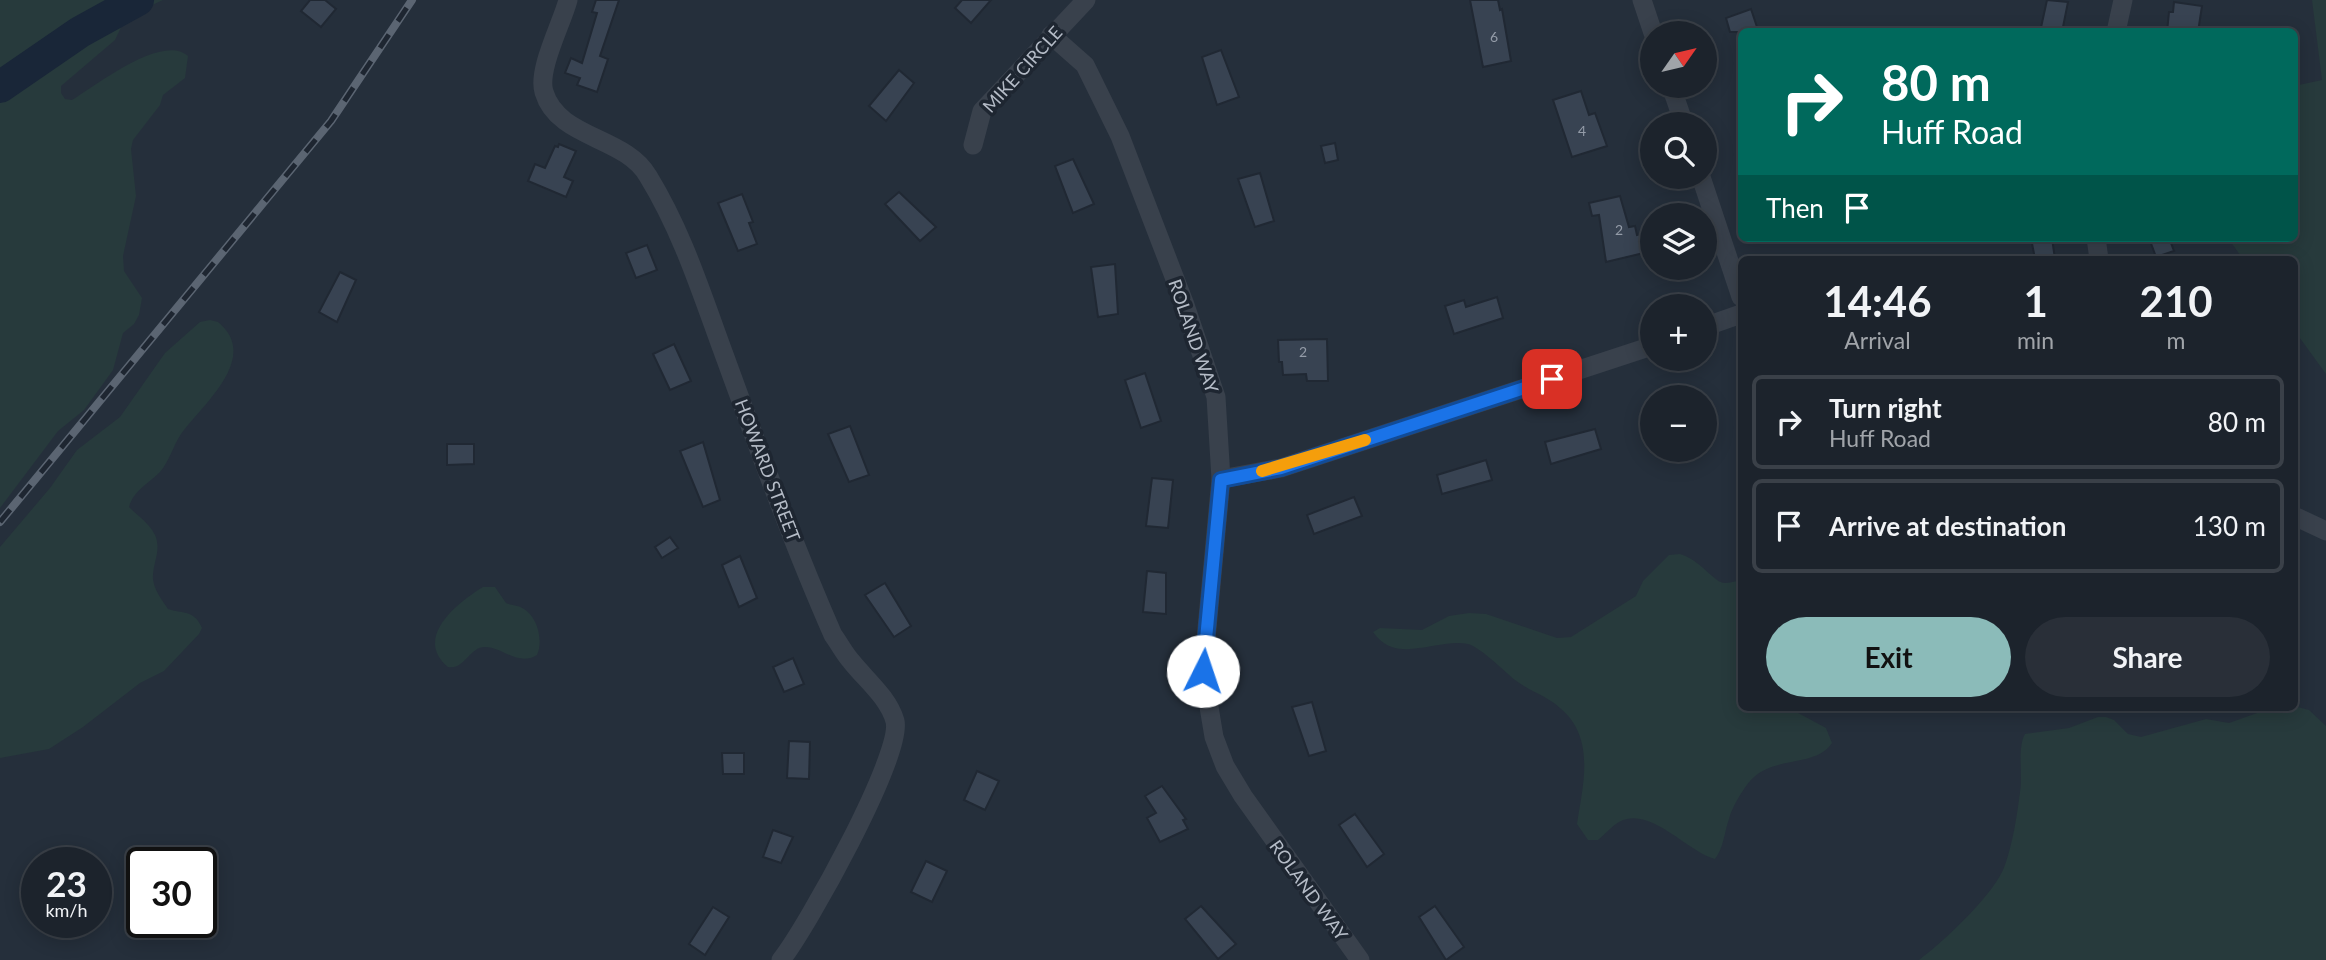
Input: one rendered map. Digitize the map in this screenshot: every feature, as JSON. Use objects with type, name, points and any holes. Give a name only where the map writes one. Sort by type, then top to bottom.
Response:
[{"type":"street","name":"HOWARD STREET","points":[[568,0],[547,60],[542,89],[552,110],[568,123],[619,150],[646,172],[663,202],[687,250],[739,394],[833,635],[849,660],[889,708],[895,723],[895,740],[889,760],[850,841],[796,941],[780,960]]},
{"type":"street","name":"MIKE CIRCLE","points":[[973,145],[982,111],[1086,0]]},
{"type":"street","points":[[1642,0],[1649,21]]},
{"type":"street","points":[[2117,28],[2123,0]]},
{"type":"street","name":"ROLAND WAY","points":[[1051,35],[1085,65],[1120,136],[1216,397],[1221,480],[1203,671],[1214,737],[1225,766],[1243,796],[1360,960]]},
{"type":"street","points":[[1705,189],[1738,288]]},
{"type":"street","points":[[1717,322],[1738,315]]},
{"type":"street","points":[[1221,480],[1281,468],[1640,350]]},
{"type":"street","points":[[2298,518],[2326,531]]},
{"type":"shaded area","points":[[0,0],[163,0],[126,17],[115,40],[61,86],[65,99],[72,100],[113,73],[146,56],[162,51],[177,51],[188,56],[185,78],[163,95],[160,105],[133,140],[131,149],[136,196],[123,256],[124,271],[142,298],[139,315],[134,324],[123,333],[113,370],[84,410],[58,431],[0,508]]},
{"type":"shaded area","points":[[2312,0],[2326,0],[2326,374],[2298,336],[2298,256],[2241,256],[2231,242],[2298,242],[2298,85],[2322,80]]},
{"type":"shaded area","points":[[200,322],[218,322],[230,336],[233,350],[231,365],[214,395],[181,434],[163,468],[138,492],[129,507],[147,523],[155,535],[158,547],[153,579],[159,595],[168,609],[191,615],[202,628],[164,671],[140,683],[83,727],[49,749],[0,758],[0,547],[50,488],[77,450],[120,417],[165,353]]},
{"type":"shaded area","points":[[1680,554],[1693,560],[1720,582],[1738,581],[1738,711],[1794,711],[1826,728],[1832,743],[1816,755],[1774,766],[1754,777],[1733,808],[1715,859],[1704,855],[1656,824],[1631,818],[1619,822],[1598,840],[1588,840],[1577,824],[1584,778],[1583,747],[1579,733],[1560,708],[1520,684],[1473,646],[1456,643],[1405,649],[1382,642],[1373,632],[1380,628],[1422,630],[1449,616],[1469,613],[1486,614],[1557,638],[1571,637],[1636,596],[1643,581],[1669,555]]},
{"type":"shaded area","points":[[483,587],[495,587],[506,603],[530,614],[539,634],[537,655],[523,659],[485,647],[475,651],[459,665],[448,667],[438,656],[435,645],[437,633],[451,612]]},
{"type":"shaded area","points":[[2298,707],[2309,710],[2326,726],[2326,960],[1919,960],[1980,903],[2005,865],[2018,810],[2021,747],[2025,734],[2069,728],[2098,717],[2114,720],[2128,734],[2141,737],[2206,719],[2229,723],[2263,711],[2298,711]]},
{"type":"building","points":[[310,0],[325,0],[336,9],[321,27],[301,11]]},
{"type":"building","points":[[596,0],[619,0],[600,56],[608,59],[597,92],[577,85],[580,78],[565,73],[571,58],[582,63],[597,13],[592,12]]},
{"type":"building","points":[[962,0],[991,0],[971,23],[955,8]]},
{"type":"building","points":[[1470,0],[1498,0],[1511,61],[1483,67]]},
{"type":"building","points":[[2047,0],[2068,2],[2063,28],[2041,28]]},
{"type":"building","points":[[2174,2],[2202,6],[2199,28],[2167,28],[2169,12],[2173,12]]},
{"type":"building","points":[[1751,9],[1757,27],[1738,28],[1738,32],[1730,32],[1726,18]]},
{"type":"building","points":[[1221,50],[1239,97],[1217,105],[1202,57]]},
{"type":"building","points":[[899,70],[914,83],[886,121],[869,106]]},
{"type":"building","points":[[1581,91],[1589,115],[1595,113],[1607,146],[1572,157],[1553,100]]},
{"type":"building","points":[[1335,143],[1338,160],[1325,163],[1321,146]]},
{"type":"building","points":[[559,144],[576,151],[564,177],[573,181],[566,197],[528,181],[535,164],[545,168],[555,146],[558,147]]},
{"type":"building","points":[[1073,159],[1094,204],[1073,213],[1055,166]]},
{"type":"building","points":[[1260,173],[1274,221],[1255,227],[1238,179]]},
{"type":"building","points":[[899,192],[936,227],[920,241],[885,204]]},
{"type":"building","points":[[742,194],[753,222],[749,223],[757,244],[738,251],[718,203]]},
{"type":"building","points":[[1620,196],[1629,227],[1635,226],[1637,235],[1640,234],[1640,254],[1606,262],[1599,215],[1592,216],[1589,203]]},
{"type":"building","points":[[2032,242],[2053,242],[2055,256],[2034,256]]},
{"type":"building","points":[[2150,242],[2171,242],[2174,251],[2156,256]]},
{"type":"building","points":[[647,245],[657,270],[636,278],[626,253]]},
{"type":"building","points":[[1115,264],[1118,314],[1098,317],[1091,267]]},
{"type":"building","points":[[340,272],[356,280],[337,322],[319,312]]},
{"type":"building","points":[[1497,297],[1503,318],[1454,334],[1445,306],[1464,300],[1466,307]]},
{"type":"building","points":[[1327,339],[1328,381],[1307,381],[1306,374],[1283,375],[1282,362],[1279,362],[1278,340]]},
{"type":"building","points":[[674,344],[691,381],[670,390],[653,354]]},
{"type":"building","points":[[1145,373],[1161,421],[1141,428],[1125,380]]},
{"type":"building","points":[[850,426],[869,475],[849,482],[828,434]]},
{"type":"building","points":[[1595,429],[1601,449],[1551,464],[1545,442]]},
{"type":"building","points":[[703,442],[720,500],[703,507],[680,451]]},
{"type":"building","points":[[447,444],[474,444],[474,464],[447,465]]},
{"type":"building","points":[[1486,460],[1492,480],[1442,494],[1437,475]]},
{"type":"building","points":[[1152,478],[1173,480],[1168,528],[1146,526]]},
{"type":"building","points":[[1354,497],[1362,516],[1314,534],[1307,515]]},
{"type":"building","points":[[670,537],[678,548],[662,558],[655,547]]},
{"type":"building","points":[[740,556],[757,598],[739,607],[722,565]]},
{"type":"building","points":[[1147,571],[1166,573],[1166,614],[1143,612]]},
{"type":"building","points":[[885,583],[911,626],[894,637],[865,595]]},
{"type":"building","points":[[793,658],[804,684],[784,692],[773,667]]},
{"type":"building","points":[[1312,702],[1326,751],[1309,756],[1292,707]]},
{"type":"building","points":[[789,741],[810,742],[809,779],[787,778]]},
{"type":"building","points":[[722,753],[744,753],[744,774],[723,774]]},
{"type":"building","points":[[977,771],[999,781],[985,810],[964,800]]},
{"type":"building","points":[[1162,786],[1186,819],[1183,820],[1188,829],[1160,842],[1147,818],[1156,813],[1145,796]]},
{"type":"building","points":[[1355,814],[1384,854],[1367,867],[1339,825]]},
{"type":"building","points":[[773,830],[793,837],[781,863],[763,857]]},
{"type":"building","points":[[926,861],[947,871],[932,902],[911,892]]},
{"type":"building","points":[[1201,906],[1236,944],[1218,959],[1185,919]]},
{"type":"building","points":[[1435,906],[1464,947],[1446,960],[1419,917]]},
{"type":"building","points":[[713,907],[729,917],[705,955],[689,944]]},
{"type":"waterway","points":[[0,87],[80,32],[138,0]]},
{"type":"railway","points":[[0,522],[331,121],[412,0]]},
{"type":"slow traffic","points":[[1262,471],[1281,468],[1365,440]]},
{"type":"route","points":[[1203,671],[1221,480],[1281,468],[1552,379]]}]
